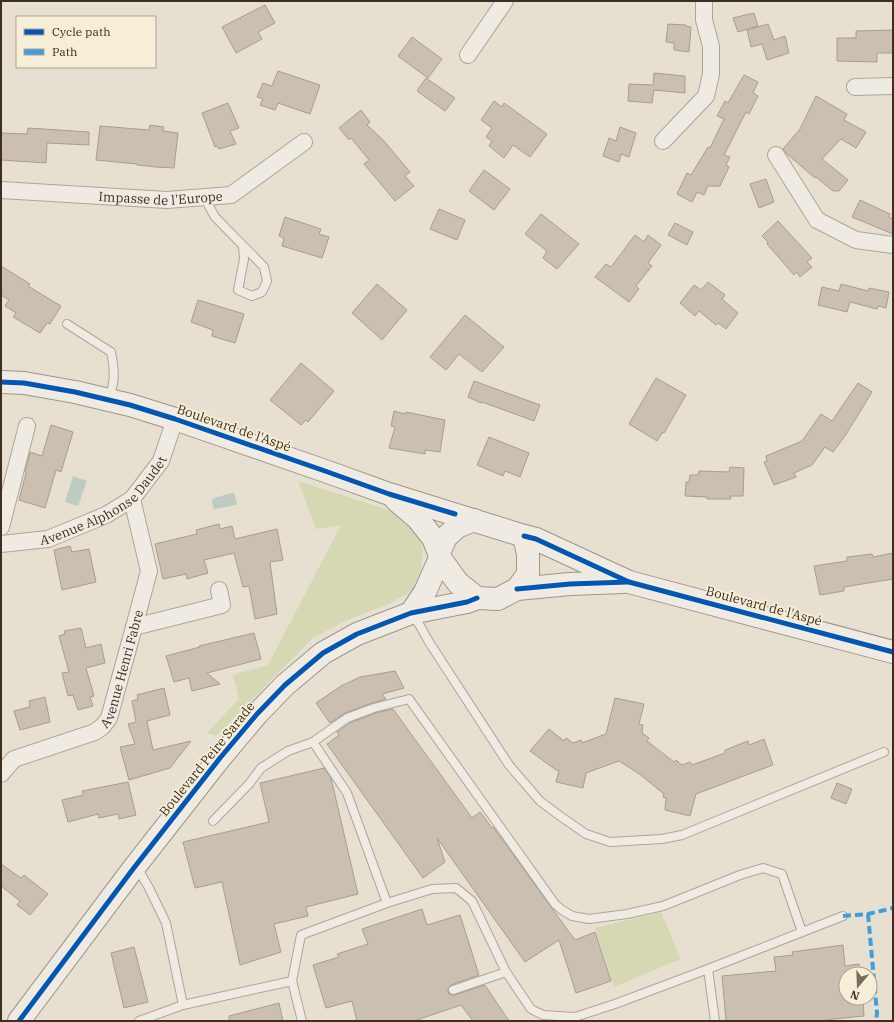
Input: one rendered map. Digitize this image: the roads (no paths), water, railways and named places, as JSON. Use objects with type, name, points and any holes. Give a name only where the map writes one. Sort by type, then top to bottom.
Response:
[{"type":"street","points":[[468,55],[505,1]]},
{"type":"street","points":[[663,141],[706,96],[711,74],[711,46],[704,20],[704,1]]},
{"type":"street","points":[[855,87],[893,86]]},
{"type":"street","name":"Impasse de l'Europe","points":[[1,190],[167,200],[231,195],[304,142]]},
{"type":"street","points":[[776,155],[817,220],[856,240],[893,245]]},
{"type":"street","name":"Boulevard de l'Aspé","points":[[1,382],[24,383],[109,399],[175,419],[390,494],[474,520]]},
{"type":"street","name":"Avenue Alphonse Daudet","points":[[1,544],[48,539],[106,515],[132,499],[161,461],[175,419]]},
{"type":"street","points":[[1,528],[27,426]]},
{"type":"street","name":"Boulevard de l'Aspé","points":[[390,494],[418,519],[433,538],[440,556]]},
{"type":"street","name":"Avenue Henri Fabre","points":[[1,774],[14,759],[94,732],[103,726],[109,718],[149,571],[132,499]]},
{"type":"street","points":[[411,613],[425,592],[446,538],[457,527],[474,520],[524,536],[528,554],[528,574],[517,590],[498,599],[477,598],[458,583],[440,556]]},
{"type":"street","name":"Boulevard de l'Aspé","points":[[524,536],[536,538],[629,582],[893,652]]},
{"type":"street","name":"Boulevard de l'Aspé","points":[[517,590],[570,584],[629,582]]},
{"type":"street","points":[[134,628],[222,605],[219,590]]},
{"type":"street","name":"Boulevard Peire Sarade","points":[[19,1021],[133,869],[220,758],[257,714],[285,685],[323,653],[356,634],[411,613],[466,602],[477,598]]},
{"type":"lane","points":[[204,197],[215,217],[264,267],[267,281],[262,292],[252,296],[238,290],[244,259],[243,246]]},
{"type":"lane","points":[[67,324],[111,352],[114,369],[113,385],[109,399]]},
{"type":"lane","points":[[411,613],[509,765],[540,801],[586,834],[610,842],[662,839],[682,835],[884,752]]},
{"type":"lane","points":[[213,821],[249,784],[261,768],[288,751],[313,742],[347,718],[374,708],[409,699],[555,904],[572,916],[589,919],[627,914],[663,906],[763,868],[782,874],[802,932]]},
{"type":"lane","points":[[313,742],[347,792],[387,903]]},
{"type":"lane","points":[[133,869],[141,874],[166,923],[183,1005]]},
{"type":"lane","points":[[302,1021],[292,981],[301,935],[387,903],[432,889],[456,888],[472,901],[506,972],[531,1008],[543,1015],[557,1018],[575,1017],[608,1006],[708,969],[843,916]]},
{"type":"lane","points":[[708,969],[715,1021]]},
{"type":"lane","points":[[453,990],[506,972]]},
{"type":"lane","points":[[139,1021],[183,1005],[292,981]]}]
